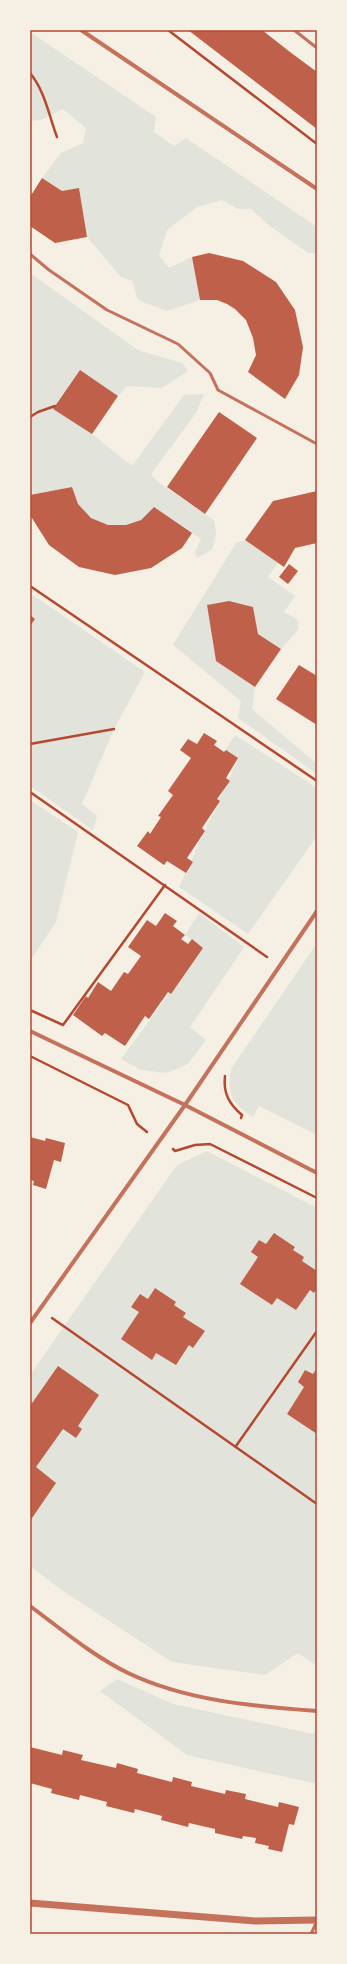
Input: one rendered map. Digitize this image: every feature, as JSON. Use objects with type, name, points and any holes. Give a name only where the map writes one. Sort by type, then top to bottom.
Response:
[{"type":"street","points":[[82,30],[317,189]]},
{"type":"street","points":[[30,1323],[185,1105],[317,911]]},
{"type":"street","points":[[30,1031],[185,1105],[317,1173]]},
{"type":"street","points":[[30,1606],[89,1649],[127,1672],[169,1690],[246,1706],[317,1711]]},
{"type":"street","points":[[30,1903],[255,1920],[317,1921]]},
{"type":"lane","points":[[294,30],[317,48]]},
{"type":"lane","points":[[30,254],[107,310],[178,344],[210,373],[218,390],[317,444]]},
{"type":"lane","points":[[311,1934],[317,1921]]},
{"type":"path","points":[[168,30],[317,144]]},
{"type":"path","points":[[30,73],[35,79],[46,102],[57,137]]},
{"type":"path","points":[[30,418],[38,412],[55,406]]},
{"type":"path","points":[[30,586],[317,781]]},
{"type":"path","points":[[30,744],[114,729]]},
{"type":"path","points":[[30,792],[280,965]]},
{"type":"path","points":[[30,1010],[63,1025],[165,886]]},
{"type":"path","points":[[226,1071],[224,1092],[232,1106],[242,1115],[226,1151]]},
{"type":"path","points":[[40,1309],[317,1504]]},
{"type":"path","points":[[236,1446],[317,1331]]},
{"type":"shaded area","points":[[30,32],[156,117],[154,132],[174,146],[186,138],[317,227],[317,253],[308,253],[267,224],[251,209],[238,209],[222,200],[197,207],[167,230],[159,255],[169,268],[192,257],[200,300],[167,311],[138,300],[132,281],[121,277],[87,237],[79,189],[62,191],[42,178],[61,153],[83,143],[86,128],[63,109],[41,120],[30,121]]},
{"type":"shaded area","points":[[30,273],[138,350],[182,363],[188,371],[162,388],[127,386],[118,396],[80,370],[53,408],[92,434],[132,466],[184,395],[204,394],[196,413],[151,474],[159,483],[214,520],[216,534],[212,550],[197,558],[195,552],[201,539],[154,507],[146,516],[132,524],[115,526],[98,522],[84,512],[76,501],[72,487],[30,495]]},
{"type":"shaded area","points":[[245,540],[278,563],[268,577],[295,596],[284,612],[298,620],[298,630],[281,649],[258,634],[253,607],[229,601],[207,605],[216,660],[255,687],[252,709],[317,764],[317,774],[238,718],[241,701],[173,645],[236,543]]},
{"type":"shaded area","points":[[30,593],[145,672],[114,729],[82,804],[97,816],[93,830],[30,786]]},
{"type":"shaded area","points":[[235,735],[317,788],[317,836],[248,934],[179,887],[238,759],[224,752]]},
{"type":"shaded area","points":[[30,800],[78,832],[56,922],[30,961]]},
{"type":"shaded area","points":[[199,913],[244,947],[190,1027],[206,1040],[188,1064],[166,1073],[141,1070],[121,1059],[203,948],[185,935]]},
{"type":"shaded area","points":[[317,943],[317,1135],[259,1106],[253,1117],[240,1107],[233,1098],[230,1078],[231,1069]]},
{"type":"shaded area","points":[[207,1151],[317,1208],[317,1666],[298,1653],[265,1675],[172,1662],[63,1591],[30,1566],[30,1375],[177,1165]]},
{"type":"shaded area","points":[[117,1679],[173,1704],[313,1734],[317,1728],[317,1784],[187,1755],[100,1691]]},
{"type":"building","points":[[188,30],[262,30],[317,72],[317,129]]},
{"type":"building","points":[[42,178],[62,191],[79,188],[87,237],[55,243],[30,226],[30,197]]},
{"type":"building","points":[[209,253],[243,261],[276,282],[295,310],[303,347],[299,375],[285,399],[248,372],[256,355],[253,338],[246,320],[235,309],[227,304],[217,300],[200,300],[192,257]]},
{"type":"building","points":[[80,370],[118,396],[92,434],[53,409]]},
{"type":"building","points":[[219,412],[257,438],[205,514],[167,487]]},
{"type":"building","points":[[72,487],[78,504],[91,518],[108,525],[126,525],[141,520],[154,507],[192,533],[182,548],[151,568],[115,575],[79,567],[49,545],[30,515],[30,495]]},
{"type":"building","points":[[317,491],[317,543],[295,548],[284,567],[245,540],[273,501]]},
{"type":"building","points":[[289,564],[298,571],[288,584],[279,577]]},
{"type":"building","points":[[229,601],[253,607],[258,634],[281,649],[255,687],[216,661],[207,605]]},
{"type":"building","points":[[30,615],[35,619],[30,626]]},
{"type":"building","points":[[299,665],[317,676],[317,725],[276,699]]},
{"type":"building","points":[[204,733],[217,741],[214,745],[224,752],[226,750],[238,758],[226,778],[230,781],[217,799],[220,801],[202,828],[205,831],[187,858],[193,862],[186,873],[167,861],[164,865],[137,846],[148,831],[150,834],[161,817],[158,816],[173,795],[168,791],[191,758],[180,750],[188,739],[197,744]]},
{"type":"building","points":[[165,913],[177,921],[173,926],[185,935],[181,939],[188,944],[192,939],[203,948],[171,994],[168,992],[149,1019],[145,1016],[125,1046],[105,1033],[102,1036],[73,1015],[86,996],[88,998],[98,982],[111,991],[124,972],[128,974],[141,956],[128,947],[147,920],[156,926]]},
{"type":"building","points":[[30,1137],[45,1141],[46,1138],[65,1143],[61,1162],[54,1160],[46,1189],[33,1185],[34,1181],[30,1180]]},
{"type":"building","points":[[274,1233],[295,1247],[293,1250],[304,1257],[302,1261],[317,1271],[317,1288],[314,1293],[310,1290],[296,1310],[277,1298],[272,1305],[240,1284],[258,1257],[251,1252],[259,1240],[266,1244]]},
{"type":"building","points":[[155,1288],[176,1302],[174,1305],[186,1313],[183,1317],[205,1331],[193,1348],[189,1345],[176,1365],[156,1353],[152,1360],[121,1339],[139,1312],[131,1307],[140,1294],[148,1299]]},
{"type":"building","points":[[58,1366],[99,1395],[78,1426],[82,1429],[76,1438],[63,1429],[36,1467],[56,1483],[30,1521],[30,1406]]},
{"type":"building","points":[[317,1368],[317,1434],[287,1414],[304,1387],[298,1382],[305,1370],[313,1374]]},
{"type":"building","points":[[30,1747],[62,1755],[63,1750],[83,1755],[81,1760],[116,1768],[117,1763],[138,1769],[137,1773],[172,1782],[173,1777],[192,1782],[191,1786],[225,1794],[226,1790],[246,1794],[245,1799],[278,1807],[279,1802],[299,1807],[294,1825],[289,1824],[282,1852],[268,1849],[269,1846],[255,1843],[256,1838],[243,1836],[242,1839],[215,1833],[215,1829],[189,1823],[188,1827],[161,1820],[162,1816],[135,1809],[134,1813],[106,1806],[107,1802],[80,1795],[79,1800],[51,1793],[52,1789],[30,1783]]}]
